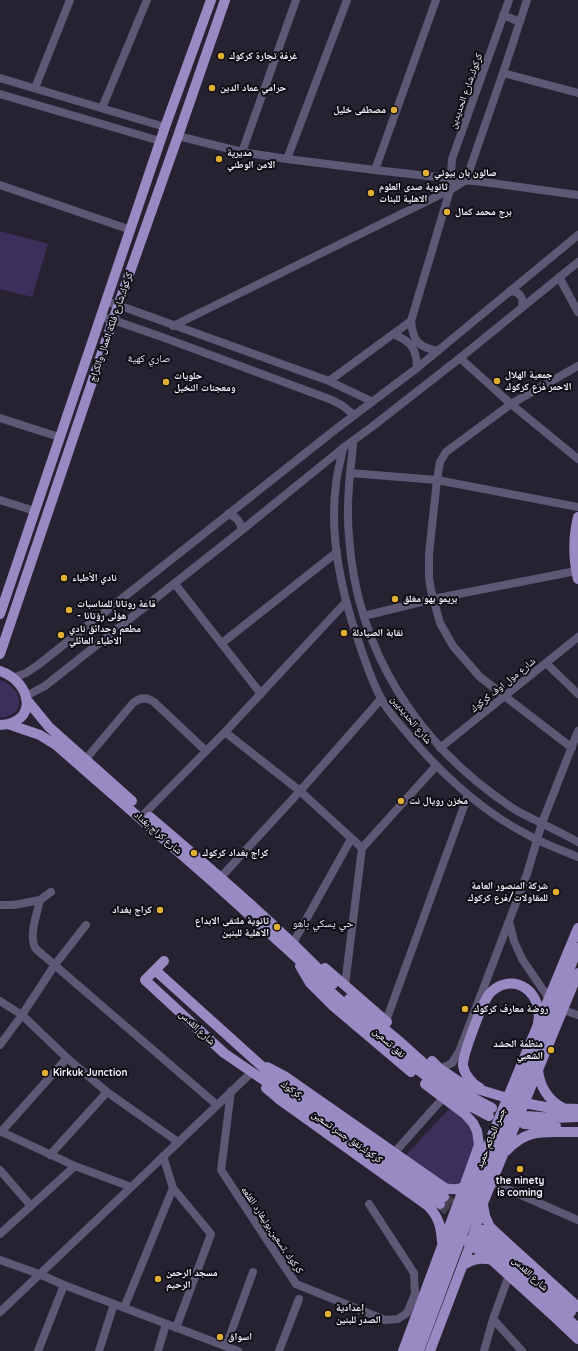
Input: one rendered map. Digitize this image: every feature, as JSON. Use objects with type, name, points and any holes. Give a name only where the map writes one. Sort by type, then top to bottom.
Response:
[{"type":"main road","name":"كركوك,شارع فلكة العمال والكراج","points":[[0,614],[160,141],[211,0]]},
{"type":"main road","name":"كركوك,شارع فلكة العمال والكراج","points":[[0,654],[118,305],[225,0]]},
{"type":"main road","points":[[577,575],[574,555],[574,539],[578,517]]},
{"type":"main road","points":[[1,669],[13,678]]},
{"type":"main road","name":"شارع كراج بغداد","points":[[13,678],[22,687],[26,698],[49,727],[84,760],[221,877],[293,943],[300,956]]},
{"type":"main road","points":[[4,724],[15,721],[21,716],[25,709],[26,698]]},
{"type":"main road","name":"شارع كراج بغداد","points":[[4,724],[40,735],[56,744],[300,956]]},
{"type":"main road","name":"جسر الحاكم حميد","points":[[411,1351],[474,1179],[578,928]]},
{"type":"main road","name":"جسر الحاكم حميد","points":[[419,1351],[482,1182],[578,948]]},
{"type":"main road","points":[[403,1351],[479,1145],[477,1131],[473,1123],[465,1114],[443,1098],[333,1006],[310,983],[302,970],[300,956],[316,961],[440,1069],[464,1085],[524,1103],[565,1109],[578,1109]]},
{"type":"main road","name":"نفق تسعين","points":[[300,956],[439,1077],[490,1112]]},
{"type":"main road","points":[[155,970],[164,961]]},
{"type":"main road","name":"شارع القدس","points":[[155,970],[256,1068],[229,1057],[214,1045],[145,980],[155,970]]},
{"type":"main road","points":[[430,1351],[462,1266],[477,1237],[483,1203],[491,1182],[578,973]]},
{"type":"main road","points":[[486,1092],[476,1086],[469,1079],[463,1067],[463,1060],[483,1005],[490,992],[509,984],[520,984],[528,988],[533,994],[539,1011],[538,1026]]},
{"type":"main road","points":[[256,1068],[273,1070],[286,1076],[446,1188],[453,1190],[464,1187]]},
{"type":"main road","points":[[256,1068],[265,1087],[280,1100],[428,1206],[435,1214],[440,1224],[442,1245]]},
{"type":"main road","name":"كركوك,","points":[[256,1068],[277,1080],[442,1200]]},
{"type":"main road","points":[[538,1069],[540,1082],[546,1093],[554,1102],[565,1109]]},
{"type":"main road","points":[[578,1117],[525,1120],[552,1126],[578,1125]]},
{"type":"main road","points":[[502,1155],[522,1137],[532,1133],[578,1132]]},
{"type":"main road","points":[[483,1203],[485,1216],[490,1227],[578,1307]]},
{"type":"main road","points":[[440,1224],[448,1231],[477,1237],[578,1328]]},
{"type":"main road","points":[[477,1237],[492,1261]]},
{"type":"main road","name":"شارع القدس","points":[[477,1237],[578,1318]]},
{"type":"main road","points":[[462,1266],[469,1261],[476,1259],[485,1258],[492,1261],[578,1339]]},
{"type":"street","points":[[35,88],[70,0]]},
{"type":"street","points":[[102,108],[147,0]]},
{"type":"street","points":[[242,152],[296,0]]},
{"type":"street","points":[[287,159],[348,0]]},
{"type":"street","points":[[375,170],[436,0]]},
{"type":"street","name":"كركوك,شارع الحديدين","points":[[411,321],[450,190],[452,159],[509,0]]},
{"type":"street","points":[[173,326],[450,190],[466,180],[504,73],[527,0]]},
{"type":"street","points":[[504,15],[520,22]]},
{"type":"street","points":[[504,73],[578,93]]},
{"type":"street","points":[[0,78],[165,127]]},
{"type":"street","points":[[0,94],[160,141]]},
{"type":"street","points":[[178,136],[242,152],[287,159],[451,178],[578,195]]},
{"type":"street","points":[[0,185],[131,230]]},
{"type":"street","points":[[13,678],[26,673],[38,665],[371,401],[417,368],[578,235]]},
{"type":"street","points":[[26,698],[45,686],[175,584],[343,448],[460,358],[578,262]]},
{"type":"street","points":[[559,277],[578,312]]},
{"type":"street","points":[[510,291],[518,293],[521,296],[523,302],[522,307]]},
{"type":"street","points":[[106,302],[328,381],[371,401]]},
{"type":"street","points":[[100,317],[162,337],[332,400],[344,406],[354,415]]},
{"type":"street","points":[[328,381],[411,321],[416,341],[426,348],[438,351]]},
{"type":"street","points":[[393,334],[405,340],[413,348],[416,355],[417,368]]},
{"type":"street","points":[[460,358],[511,404],[578,459]]},
{"type":"street","points":[[572,748],[480,677],[453,646],[440,623],[433,599],[429,578],[429,554],[440,462],[446,452],[511,404],[578,366]]},
{"type":"street","points":[[0,418],[59,437]]},
{"type":"street","name":"شارع الحديديين","points":[[354,440],[348,503],[350,544],[355,582],[364,616],[380,657],[393,684],[407,706],[440,748],[479,784],[513,808],[578,842]]},
{"type":"street","name":"شارع الحديديين","points":[[343,448],[336,484],[335,520],[337,552],[346,602],[366,662],[381,699],[436,766],[468,796],[502,820],[537,839],[578,857]]},
{"type":"street","points":[[350,473],[437,480],[578,507]]},
{"type":"street","points":[[0,500],[35,511]]},
{"type":"street","points":[[228,514],[238,520],[241,524],[242,530]]},
{"type":"street","points":[[222,643],[337,552]]},
{"type":"street","points":[[364,616],[433,599],[577,575]]},
{"type":"street","points":[[175,584],[261,694]]},
{"type":"street","points":[[145,813],[226,732],[346,602]]},
{"type":"street","name":"شارع مول اوف كركوك","points":[[440,748],[578,637]]},
{"type":"street","points":[[366,662],[380,657]]},
{"type":"street","points":[[546,663],[578,694]]},
{"type":"street","points":[[84,760],[133,703],[136,700],[143,698],[154,702],[206,751]]},
{"type":"street","points":[[221,877],[300,791],[381,699]]},
{"type":"street","points":[[440,1069],[452,1062],[459,1052],[531,863],[542,823],[578,731]]},
{"type":"street","points":[[226,732],[300,791],[362,848]]},
{"type":"street","points":[[345,985],[362,848],[436,766]]},
{"type":"street","points":[[386,1021],[468,796]]},
{"type":"street","points":[[293,943],[351,839]]},
{"type":"street","points":[[0,905],[14,905],[40,900],[51,892]]},
{"type":"street","points":[[40,900],[32,935],[32,942],[36,949],[217,1105]]},
{"type":"street","points":[[509,922],[518,950],[528,968],[550,1000],[563,1010],[578,1015]]},
{"type":"street","points":[[0,1045],[22,1015],[54,966],[86,925]]},
{"type":"street","points":[[0,1001],[22,1015],[67,1058],[107,1092],[178,1142]]},
{"type":"street","points":[[67,1058],[1,1131],[75,1166],[131,1187]]},
{"type":"street","points":[[0,1312],[256,1068]]},
{"type":"street","points":[[50,1155],[107,1092]]},
{"type":"street","name":"كركوك ,تسعين,بوليفارد القلعه","points":[[231,1092],[221,1170],[296,1284],[385,1320],[398,1319],[407,1313],[415,1294],[414,1274],[369,1204]]},
{"type":"street","points":[[394,1153],[443,1098]]},
{"type":"street","points":[[163,1156],[173,1188],[212,1234],[176,1328]]},
{"type":"street","points":[[0,1234],[75,1166]]},
{"type":"street","points":[[0,1170],[31,1206]]},
{"type":"street","points":[[491,1182],[578,1220]]},
{"type":"street","points":[[124,1308],[173,1188]]},
{"type":"street","points":[[0,1260],[238,1351]]},
{"type":"street","points":[[226,1346],[253,1272]]},
{"type":"street","points":[[484,1351],[493,1319],[509,1275]]},
{"type":"street","points":[[38,1351],[64,1285]]},
{"type":"street","points":[[279,1351],[300,1299]]},
{"type":"street","points":[[99,1351],[114,1304]]},
{"type":"street","points":[[493,1319],[522,1351]]},
{"type":"street","points":[[158,1351],[166,1324]]},
{"type":"shaded area","points":[[0,231],[48,244],[32,297],[0,289]]},
{"type":"shaded area","points":[[0,680],[14,689],[19,701],[15,712],[9,716],[0,718]]},
{"type":"shaded area","points":[[450,1108],[475,1128],[476,1145],[464,1187],[453,1190],[405,1156]]},
{"type":"tunnel","points":[[444,1197],[462,1213]]},
{"type":"tunnel","points":[[440,1204],[459,1221]]},
{"type":"place","name":"غرفة تجارة كركوك","points":[[221,56]]},
{"type":"place","name":"حرامي عماد الدين","points":[[212,88]]},
{"type":"place","name":"مصطفى خليل","points":[[394,110]]},
{"type":"place","name":"مديرية الامن الوطني","points":[[219,159]]},
{"type":"place","name":"صالون بان بيوتي","points":[[426,173]]},
{"type":"place","name":"ثانوية صدى العلوم الاهلية للبنات","points":[[371,193]]},
{"type":"place","name":"برج محمد كمال","points":[[447,212]]},
{"type":"place","name":"جمعية الهلال الاحمر فرع كركوك","points":[[497,381]]},
{"type":"place","name":"حلويات ومعجنات النخيل","points":[[166,382]]},
{"type":"place","name":"نادي الأطباء","points":[[64,578]]},
{"type":"place","name":"بريمو بهو مغلق","points":[[395,599]]},
{"type":"place","name":"قاعة روتانا للمناسبات - هۆڵی ڕۆتانا","points":[[69,610]]},
{"type":"place","name":"نقابة الصيادلة","points":[[344,633]]},
{"type":"place","name":"مطعم وحدائق نادي الاطباء العائلي","points":[[61,635]]},
{"type":"place","name":"مخزن رويال نت","points":[[401,801]]},
{"type":"place","name":"كراج بغداد كركوك","points":[[194,853]]},
{"type":"place","name":"شركة المنصور العامة للمقاولات/فرع كركوك","points":[[556,892]]},
{"type":"place","name":"كراج بغداد","points":[[160,910]]},
{"type":"place","name":"ثانوية ملتقى الابداع الاهلية للبنين","points":[[277,927]]},
{"type":"place","name":"روضة معارف كركوك","points":[[465,1009]]},
{"type":"place","name":"منظمة الحشد الشعبي","points":[[551,1050]]},
{"type":"place","name":"Kirkuk Junction","points":[[45,1073]]},
{"type":"place","name":"the ninety is coming","points":[[520,1169]]},
{"type":"place","name":"مسجد الرحمن الرحيم","points":[[158,1279]]},
{"type":"place","name":"إعدادية الصدر للبنين","points":[[328,1314]]},
{"type":"place","name":"اسواق","points":[[220,1337]]},
{"type":"district","name":"صاري كهية","points":[[149,359]]},
{"type":"district","name":"حي يسكي باهو","points":[[323,924]]}]
